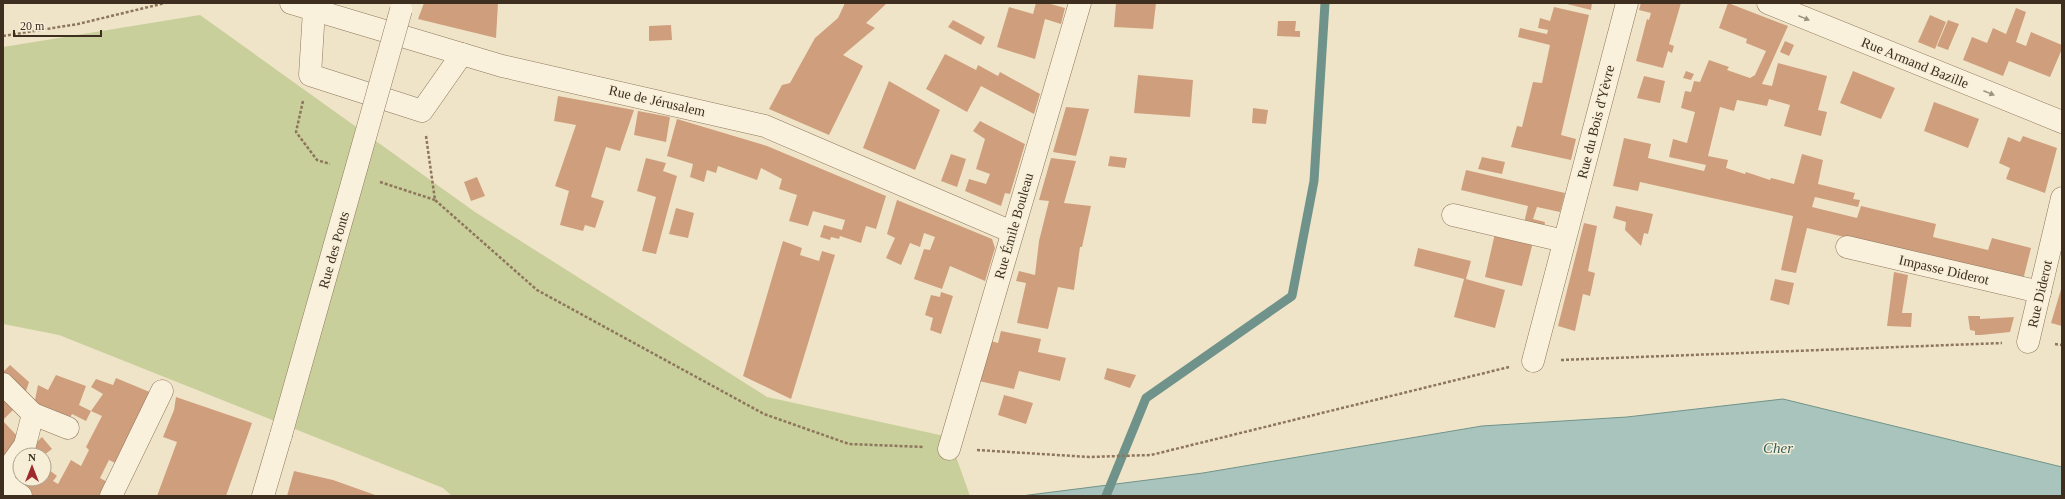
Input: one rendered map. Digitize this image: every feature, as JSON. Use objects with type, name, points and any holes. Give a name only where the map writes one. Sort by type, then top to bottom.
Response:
[{"type":"street","name":"Rue de Jérusalem","points":[[290,3],[502,66],[765,126],[1012,232]]},
{"type":"street","name":"Rue Émile Bouleau","points":[[949,449],[1080,3]]},
{"type":"street","name":"Rue du Bois d'Yèvre","points":[[1533,361],[1627,3]]},
{"type":"street","name":"Rue Armand Bazille","points":[[1768,3],[2062,122]]},
{"type":"street","name":"Rue des Ponts","points":[[263,496],[403,7]]},
{"type":"street","points":[[314,10],[310,75],[422,111],[462,54]]},
{"type":"street","name":"Rue Diderot","points":[[2028,342],[2062,198]]},
{"type":"street","points":[[1453,215],[1564,241]]},
{"type":"street","name":"Impasse Diderot","points":[[1847,247],[2040,292]]},
{"type":"street","points":[[3,384],[33,414],[68,428]]},
{"type":"street","points":[[111,496],[162,391]]},
{"type":"street","points":[[3,476],[25,445],[33,414]]},
{"type":"street","points":[[3,482],[21,496]]},
{"type":"path","points":[[3,36],[78,24],[165,3]]},
{"type":"path","points":[[422,111],[435,200],[537,290],[764,414],[849,444],[1089,457],[1151,455],[1533,361],[2028,342],[2062,345]]},
{"type":"green space","points":[[200,15],[475,212],[767,397],[949,437],[970,496],[452,496],[443,488],[59,335],[3,324],[3,47]]},
{"type":"water","name":"Cher","points":[[1783,399],[2062,467],[2062,496],[1021,496],[1203,473],[1482,426],[1627,417]]},
{"type":"building","points":[[424,3],[498,3],[496,38],[418,19]]},
{"type":"building","points":[[845,3],[887,3],[866,23],[875,28],[843,55],[863,66],[829,135],[769,109],[782,85],[790,83],[815,38],[838,18]]},
{"type":"building","points":[[1036,3],[1047,3],[1065,8],[1061,24],[1045,19],[1035,59],[997,47],[1009,7],[1033,14]]},
{"type":"building","points":[[1116,3],[1156,3],[1153,29],[1114,27]]},
{"type":"building","points":[[1563,3],[1592,3],[1591,10]]},
{"type":"building","points":[[1641,3],[1681,3],[1669,44],[1674,46],[1672,53],[1668,51],[1663,68],[1636,61],[1647,19],[1649,20],[1651,13],[1639,10]]},
{"type":"building","points":[[1728,3],[1788,26],[1762,84],[1772,86],[1778,63],[1827,76],[1818,110],[1827,112],[1821,136],[1784,126],[1790,105],[1769,99],[1767,106],[1737,100],[1734,111],[1720,107],[1708,156],[1728,160],[1726,168],[1745,174],[1746,172],[1770,180],[1771,178],[1794,184],[1802,154],[1823,160],[1818,184],[1855,193],[1853,199],[1860,200],[1858,207],[1815,197],[1812,207],[1857,218],[1861,206],[1936,224],[1933,237],[1988,250],[1992,238],[2031,248],[2023,280],[1807,228],[1796,273],[1781,270],[1793,216],[1640,182],[1638,191],[1613,186],[1624,138],[1651,144],[1648,158],[1704,171],[1706,165],[1669,157],[1673,139],[1687,143],[1695,112],[1681,108],[1685,91],[1691,92],[1694,81],[1700,82],[1709,60],[1729,67],[1727,70],[1750,78],[1755,75],[1766,51],[1746,43],[1747,39],[1719,28]]},
{"type":"building","points":[[1554,7],[1589,15],[1561,135],[1576,139],[1571,160],[1511,147],[1517,126],[1522,127],[1533,82],[1542,83],[1550,45],[1518,37],[1520,28],[1547,34],[1548,30],[1538,28],[1540,18],[1550,21]]},
{"type":"building","points":[[2016,8],[2026,12],[2016,42],[2026,46],[2031,32],[2062,45],[2062,49],[2050,77],[2009,61],[2003,76],[1963,60],[1972,37],[1987,43],[1993,28],[2006,34]]},
{"type":"building","points":[[1930,15],[1946,22],[1935,49],[1918,42]]},
{"type":"building","points":[[953,20],[985,37],[981,45],[948,27]]},
{"type":"building","points":[[1948,20],[1959,24],[1948,50],[1937,46]]},
{"type":"building","points":[[1278,21],[1296,21],[1295,31],[1300,31],[1300,37],[1277,36]]},
{"type":"building","points":[[671,25],[672,40],[649,41],[649,26]]},
{"type":"building","points":[[1785,41],[1794,45],[1789,56],[1780,52]]},
{"type":"building","points":[[945,54],[976,70],[978,65],[998,76],[1000,72],[1040,94],[1034,114],[981,86],[967,112],[926,89]]},
{"type":"building","points":[[1686,71],[1694,74],[1691,80],[1683,78]]},
{"type":"building","points":[[1853,71],[1895,88],[1881,119],[1840,103]]},
{"type":"building","points":[[1138,75],[1193,80],[1190,117],[1134,113]]},
{"type":"building","points":[[1644,76],[1665,81],[1660,103],[1637,98]]},
{"type":"building","points":[[889,81],[940,110],[915,170],[863,148]]},
{"type":"building","points":[[558,96],[634,110],[620,151],[606,147],[591,197],[604,201],[595,228],[585,225],[583,231],[560,225],[569,191],[555,186],[576,125],[554,121]]},
{"type":"building","points":[[1934,102],[1979,119],[1968,148],[1924,131]]},
{"type":"building","points":[[1066,107],[1089,109],[1076,156],[1053,152]]},
{"type":"building","points":[[1253,108],[1268,110],[1266,124],[1252,123]]},
{"type":"building","points":[[638,111],[670,117],[666,142],[634,135]]},
{"type":"building","points":[[677,119],[767,146],[886,196],[876,229],[866,226],[861,243],[840,236],[839,239],[831,237],[830,240],[820,237],[824,225],[842,230],[845,220],[813,211],[808,226],[789,221],[797,195],[779,189],[782,179],[761,168],[757,180],[718,166],[716,173],[707,170],[704,182],[690,177],[693,164],[667,156]]},
{"type":"building","points":[[980,121],[1025,144],[1010,194],[1005,193],[1001,206],[965,191],[969,179],[986,184],[990,174],[976,169],[985,139],[973,131]]},
{"type":"building","points":[[2023,136],[2057,148],[2045,193],[2006,179],[2010,168],[1999,163],[2008,137],[2020,142]]},
{"type":"building","points":[[951,154],[966,159],[957,187],[941,181]]},
{"type":"building","points":[[1110,156],[1127,158],[1125,168],[1108,166]]},
{"type":"building","points":[[1482,157],[1505,162],[1502,174],[1478,169]]},
{"type":"building","points":[[646,158],[666,163],[663,171],[677,176],[656,254],[642,251],[656,197],[637,191]]},
{"type":"building","points":[[1051,158],[1076,161],[1064,203],[1091,206],[1082,247],[1080,247],[1074,290],[1058,287],[1048,329],[1017,323],[1026,283],[1016,281],[1019,271],[1035,275],[1039,241],[1049,201],[1039,200]]},
{"type":"building","points":[[1466,170],[1565,193],[1560,212],[1537,207],[1533,219],[1545,222],[1543,232],[1523,227],[1528,206],[1461,190]]},
{"type":"building","points":[[477,177],[485,196],[471,201],[464,182]]},
{"type":"building","points":[[897,200],[992,239],[995,248],[985,281],[950,266],[942,289],[914,279],[924,249],[930,250],[935,237],[924,233],[920,247],[910,243],[901,265],[886,258],[895,238],[887,234]]},
{"type":"building","points":[[1616,206],[1653,214],[1648,234],[1644,233],[1641,246],[1625,230],[1626,222],[1613,218]]},
{"type":"building","points":[[676,208],[694,213],[688,238],[669,234]]},
{"type":"building","points":[[1584,223],[1597,226],[1588,271],[1595,273],[1590,296],[1583,294],[1575,331],[1558,326]]},
{"type":"building","points":[[1496,229],[1534,238],[1522,286],[1485,277]]},
{"type":"building","points":[[783,241],[802,248],[800,255],[819,261],[822,251],[835,255],[791,399],[743,376]]},
{"type":"building","points":[[1418,248],[1471,261],[1466,279],[1505,290],[1495,328],[1454,317],[1464,279],[1414,266]]},
{"type":"building","points":[[1894,272],[1908,275],[1902,313],[1912,313],[1911,327],[1887,326]]},
{"type":"building","points":[[1775,279],[1794,283],[1789,305],[1770,300]]},
{"type":"building","points":[[2062,286],[2062,326],[2051,323]]},
{"type":"building","points":[[941,292],[953,296],[941,334],[930,330],[933,318],[925,315],[931,295],[940,297]]},
{"type":"building","points":[[1968,316],[1980,316],[1980,319],[2014,317],[2010,332],[1975,335],[1975,331],[1970,330]]},
{"type":"building","points":[[1001,331],[1041,339],[1038,352],[1066,358],[1060,381],[1019,371],[1014,389],[979,381],[991,341],[998,343]]},
{"type":"building","points":[[10,365],[29,382],[26,391],[20,396],[3,379],[3,372]]},
{"type":"building","points":[[1107,368],[1136,375],[1130,388],[1104,379]]},
{"type":"building","points":[[56,375],[86,386],[79,405],[91,411],[86,421],[72,414],[67,424],[33,410],[38,385],[48,390]]},
{"type":"building","points":[[116,378],[152,393],[119,465],[109,460],[100,478],[109,483],[102,496],[32,496],[20,487],[52,487],[52,472],[57,476],[53,481],[58,484],[71,460],[81,466],[89,450],[86,447],[102,416],[91,411],[103,394],[91,387],[96,379],[113,385]]},
{"type":"building","points":[[1004,395],[1033,403],[1026,424],[998,415]]},
{"type":"building","points":[[176,397],[252,423],[226,496],[157,496],[177,442],[163,437],[174,410]]},
{"type":"building","points":[[3,399],[14,409],[3,420]]},
{"type":"building","points":[[3,421],[21,440],[16,447],[12,447],[12,452],[3,463]]},
{"type":"building","points":[[42,437],[50,447],[32,447]]},
{"type":"building","points":[[12,471],[12,482],[7,478]]},
{"type":"building","points":[[294,471],[333,480],[378,496],[287,496]]},
{"type":"waterway","points":[[1106,496],[1146,398],[1292,296],[1314,181],[1325,3]]}]
